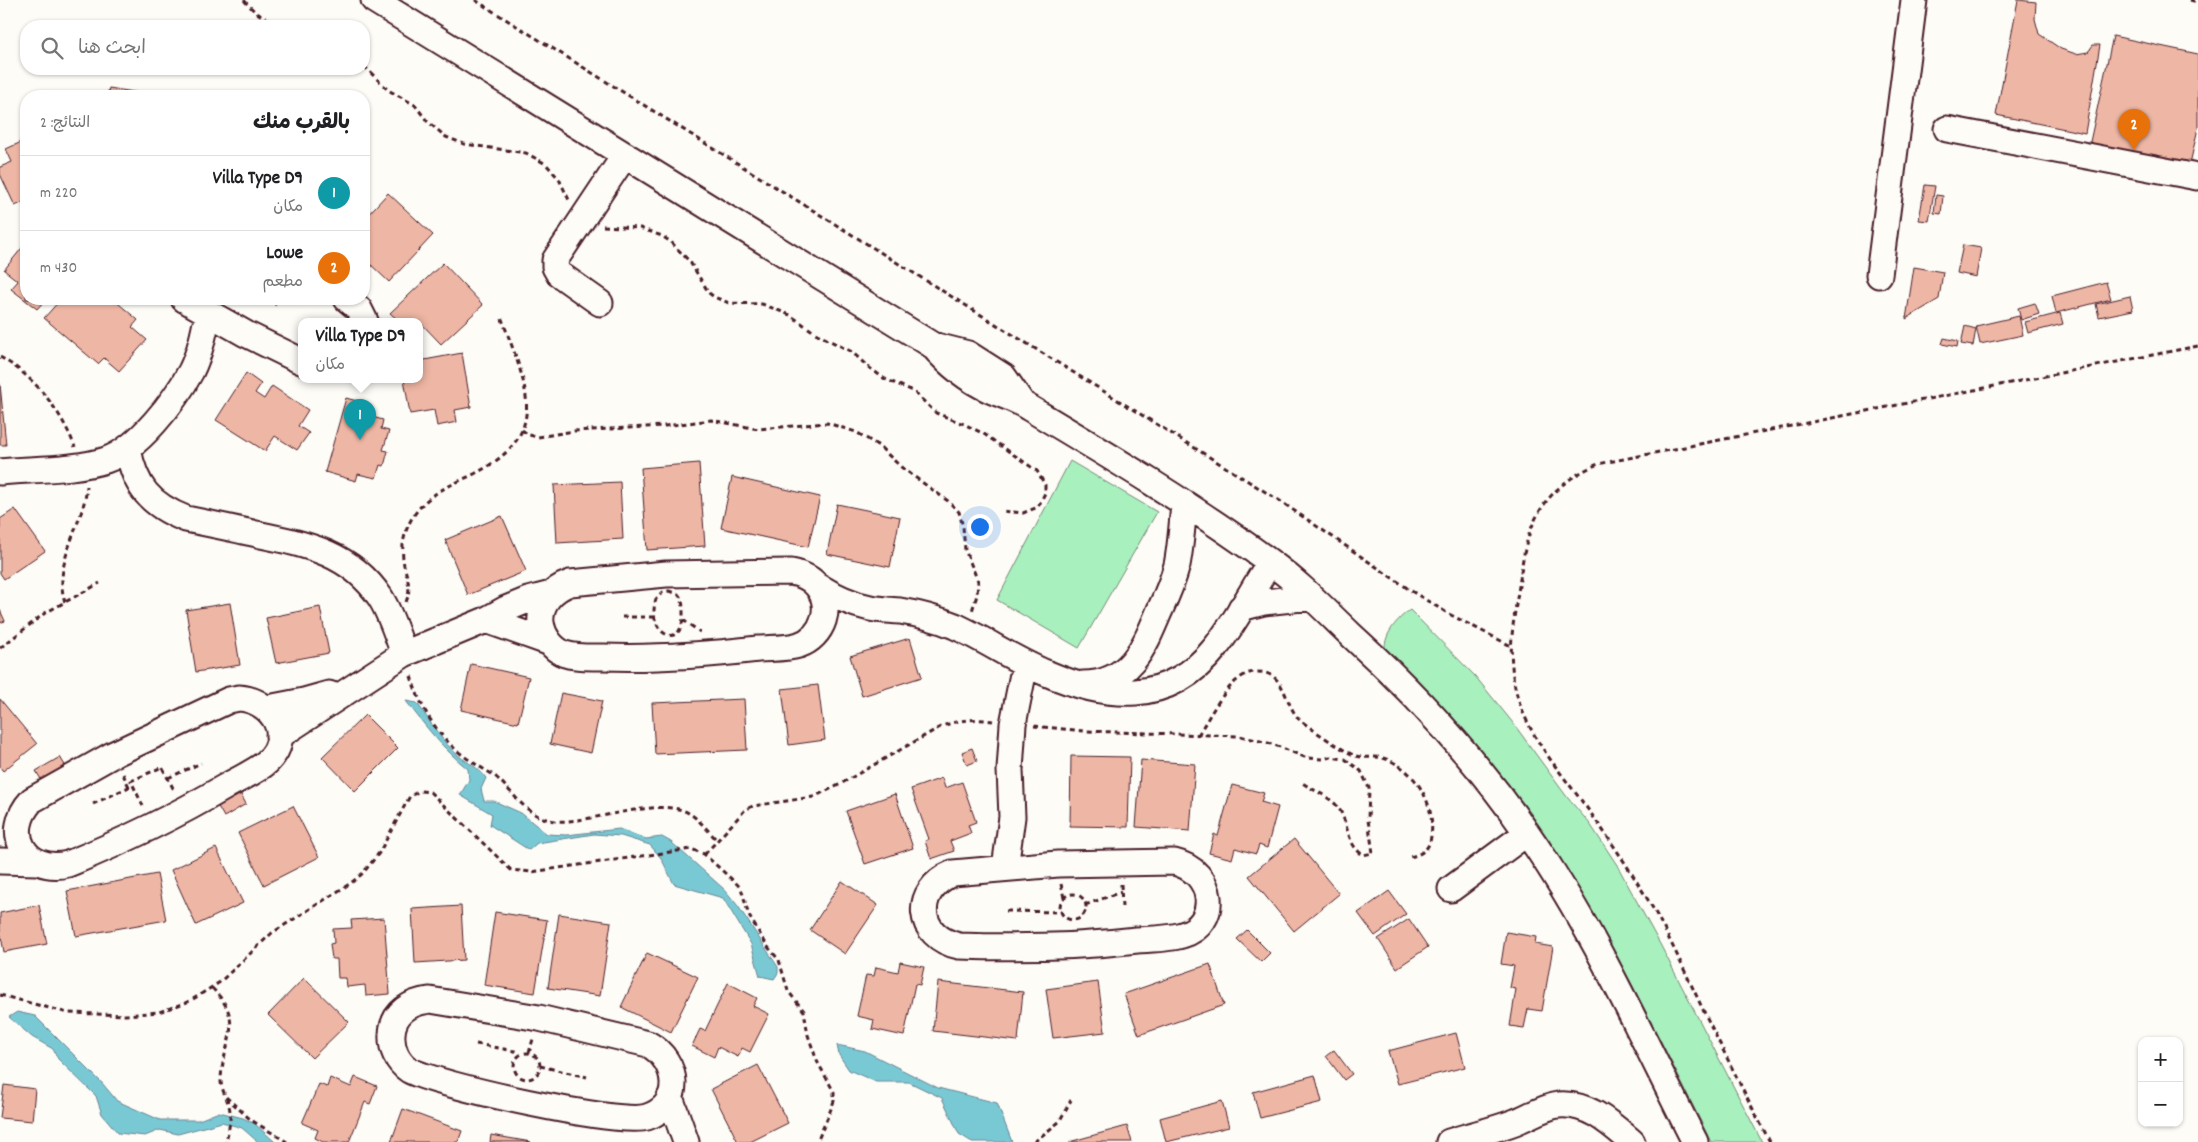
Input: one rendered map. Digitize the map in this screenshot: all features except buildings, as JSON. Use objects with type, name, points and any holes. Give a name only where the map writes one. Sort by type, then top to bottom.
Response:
[{"type":"street","points":[[374,0],[932,345],[952,368],[987,389],[1022,404],[1184,504],[1270,562],[1311,597],[1372,654],[1429,714],[1484,777],[1526,833],[1589,935],[1695,1142]]},
{"type":"street","points":[[1879,275],[1914,0]]},
{"type":"street","points":[[1947,129],[2197,177]]},
{"type":"street","points":[[600,303],[559,274],[555,267],[555,260],[625,155]]},
{"type":"street","points":[[195,305],[298,359]]},
{"type":"street","points":[[354,305],[359,309],[364,318]]},
{"type":"street","points":[[0,472],[82,465],[107,460],[128,449],[146,434],[181,388],[197,375],[210,360],[220,343],[218,318]]},
{"type":"street","points":[[128,449],[132,470],[138,483],[159,506],[172,513],[186,519],[301,543],[320,549],[346,563],[368,582],[380,598],[400,644]]},
{"type":"street","points":[[1074,684],[1090,684],[1120,673],[1132,663],[1148,639],[1176,567],[1184,504]]},
{"type":"street","points":[[279,736],[359,683],[400,644],[486,620],[521,603],[551,594],[560,587],[570,583],[698,573],[791,572],[801,574],[818,586],[852,604],[871,609],[899,611],[927,617],[954,626],[1025,664],[1074,684],[1092,690],[1131,694],[1150,690],[1175,681],[1197,667],[1215,648],[1270,562]]},
{"type":"street","points":[[486,620],[548,642],[560,651],[576,656],[617,658],[689,656],[799,645],[816,634],[822,626],[825,605],[818,586]]},
{"type":"street","points":[[548,642],[541,622],[542,612],[551,594]]},
{"type":"street","points":[[1241,608],[1264,602],[1311,597]]},
{"type":"street","points":[[822,626],[847,619],[871,609]]},
{"type":"street","points":[[1132,663],[1150,690]]},
{"type":"street","points":[[1005,868],[1012,817],[1010,770],[1013,724],[1025,664]]},
{"type":"street","points":[[268,708],[304,701],[359,683]]},
{"type":"street","points":[[0,840],[20,818],[32,800],[144,739],[229,700],[250,698],[268,708],[274,716],[279,736],[278,746],[266,763],[152,828],[57,867],[37,862],[0,861]]},
{"type":"street","points":[[1012,817],[1027,851],[1040,865]]},
{"type":"street","points":[[20,818],[18,838],[22,848],[37,862]]},
{"type":"street","points":[[1451,889],[1526,833]]},
{"type":"street","points":[[1174,862],[1184,865],[1201,876],[1208,896],[1208,906],[1199,924],[1182,935],[1099,944],[1027,948],[959,946],[948,944],[932,932],[924,912],[925,902],[934,884],[943,877],[953,873],[1005,868],[1040,865],[1174,862]]},
{"type":"street","points":[[670,1097],[656,1113],[636,1119],[540,1105],[499,1096],[408,1069],[394,1052],[392,1031],[401,1011],[419,1001],[430,1000],[484,1007],[594,1030],[648,1044],[657,1049],[668,1061],[673,1076],[670,1097],[686,1142]]},
{"type":"street","points":[[1449,1142],[1513,1122],[1557,1105],[1568,1105],[1590,1111],[1609,1123],[1632,1142]]},
{"type":"path","points":[[244,0],[251,8],[268,20]]},
{"type":"path","points":[[474,0],[1287,505],[1412,592],[1449,614],[1511,646]]},
{"type":"path","points":[[2190,0],[2198,2]]},
{"type":"path","points":[[370,72],[388,90],[415,105],[427,121],[446,137],[464,144],[526,153],[546,164],[559,179],[570,202],[583,216],[600,225],[640,228],[662,236],[671,242],[690,262],[714,297],[729,303],[762,304],[790,315],[817,334],[846,348],[885,379],[913,391],[936,413],[984,434],[1037,471],[1045,485],[1045,493],[1038,507],[1023,513],[1002,511]]},
{"type":"path","points":[[502,319],[526,389],[527,413],[522,430],[513,447],[505,455],[486,468],[436,492],[417,510],[410,521],[403,545],[403,558],[410,587],[407,600],[400,610],[400,644],[416,695],[426,714],[439,732],[465,757],[497,778],[523,807],[533,814],[544,818],[569,821],[657,808],[679,808],[690,814],[717,840]]},
{"type":"path","points":[[1770,1142],[1654,911],[1614,846],[1544,754],[1525,721],[1514,684],[1511,646],[1524,554],[1533,522],[1541,507],[1555,492],[1583,471],[1598,464],[2198,346]]},
{"type":"path","points":[[0,357],[20,370],[50,401],[62,419],[87,481],[86,492],[63,572],[62,592],[65,602]]},
{"type":"path","points":[[522,430],[529,436],[538,437],[574,431],[665,426],[711,420],[758,429],[827,423],[856,432],[879,446],[901,467],[948,501],[959,512],[963,527],[964,550],[978,581],[977,595],[971,614]]},
{"type":"path","points":[[0,648],[46,613],[100,582]]},
{"type":"path","points":[[669,591],[678,594],[684,604],[684,620],[678,632],[672,635],[665,634],[659,630],[655,617],[655,604],[659,595],[669,591]]},
{"type":"path","points":[[622,617],[655,617]]},
{"type":"path","points":[[1198,735],[1236,680],[1248,673],[1263,672],[1270,674],[1281,683],[1292,708],[1302,721],[1356,756],[1376,757],[1394,763],[1420,786],[1428,802],[1432,834],[1430,843],[1425,850],[1418,856],[1409,858]]},
{"type":"path","points":[[704,854],[745,810],[753,806],[813,797],[835,787],[942,726],[959,720],[977,718],[1013,724],[1084,731],[1254,739],[1307,758],[1338,757],[1353,764],[1361,771],[1369,788],[1368,820],[1373,853],[1362,855],[1357,851],[1350,840],[1334,802],[1301,782]]},
{"type":"path","points":[[168,778],[201,763]]},
{"type":"path","points":[[152,828],[131,782],[162,767],[173,788],[184,792],[192,806]]},
{"type":"path","points":[[93,804],[133,785]]},
{"type":"path","points":[[0,995],[68,1013],[126,1015],[159,1012],[174,1008],[212,988],[272,933],[351,883],[363,873],[379,853],[410,796],[420,791],[430,792],[511,870],[531,872],[684,850],[698,850],[704,854],[742,891],[749,916],[768,947],[779,960],[788,991],[804,1010],[808,1034],[818,1061],[834,1092],[834,1101],[817,1142]]},
{"type":"path","points":[[1086,905],[1121,892]]},
{"type":"path","points":[[1067,895],[1077,895],[1084,900],[1086,905],[1083,915],[1073,920],[1064,916],[1061,912],[1061,902],[1067,895]]},
{"type":"path","points":[[1006,911],[1061,912]]},
{"type":"path","points":[[212,988],[227,1006],[230,1017],[231,1028],[222,1082],[224,1095],[230,1111],[226,1142]]},
{"type":"path","points":[[476,1044],[515,1051],[520,1054],[534,1054],[540,1066],[538,1072],[530,1078],[519,1076],[514,1067],[514,1062],[520,1054]]},
{"type":"path","points":[[540,1066],[588,1077]]},
{"type":"path","points":[[224,1095],[251,1120],[287,1142]]},
{"type":"path","points":[[1034,1142],[1059,1122],[1072,1100]]},
{"type":"green space","points":[[1070,461],[1157,512],[1079,648],[997,600]]},
{"type":"green space","points":[[1410,610],[1475,676],[1513,723],[1567,797],[1590,824],[1617,865],[1661,946],[1762,1142],[1711,1142],[1619,960],[1579,889],[1540,826],[1478,747],[1385,649],[1389,632],[1401,617]]},
{"type":"water","points":[[406,701],[417,703],[447,744],[486,778],[481,789],[484,801],[494,801],[521,813],[547,834],[566,835],[619,829],[646,839],[662,837],[671,842],[725,890],[738,906],[778,967],[778,973],[774,979],[760,976],[751,944],[723,898],[674,884],[661,858],[650,845],[621,836],[594,834],[537,843],[529,850],[490,825],[492,814],[460,795],[469,780],[468,769],[442,745]]},
{"type":"water","points":[[17,1012],[35,1016],[102,1083],[117,1101],[160,1120],[199,1120],[219,1112],[243,1118],[255,1124],[275,1142],[258,1142],[242,1128],[222,1122],[178,1134],[160,1130],[145,1136],[118,1133],[102,1114],[96,1096],[58,1059],[53,1049],[32,1037],[9,1017]]},
{"type":"water","points":[[837,1045],[865,1051],[938,1088],[997,1103],[1012,1142],[972,1142],[959,1134],[942,1098],[909,1082],[876,1082],[849,1070],[839,1055]]},
{"type":"place","name":"Lowe","points":[[2134,150]]},
{"type":"place","name":"Villa Type D9","points":[[360,440]]}]
